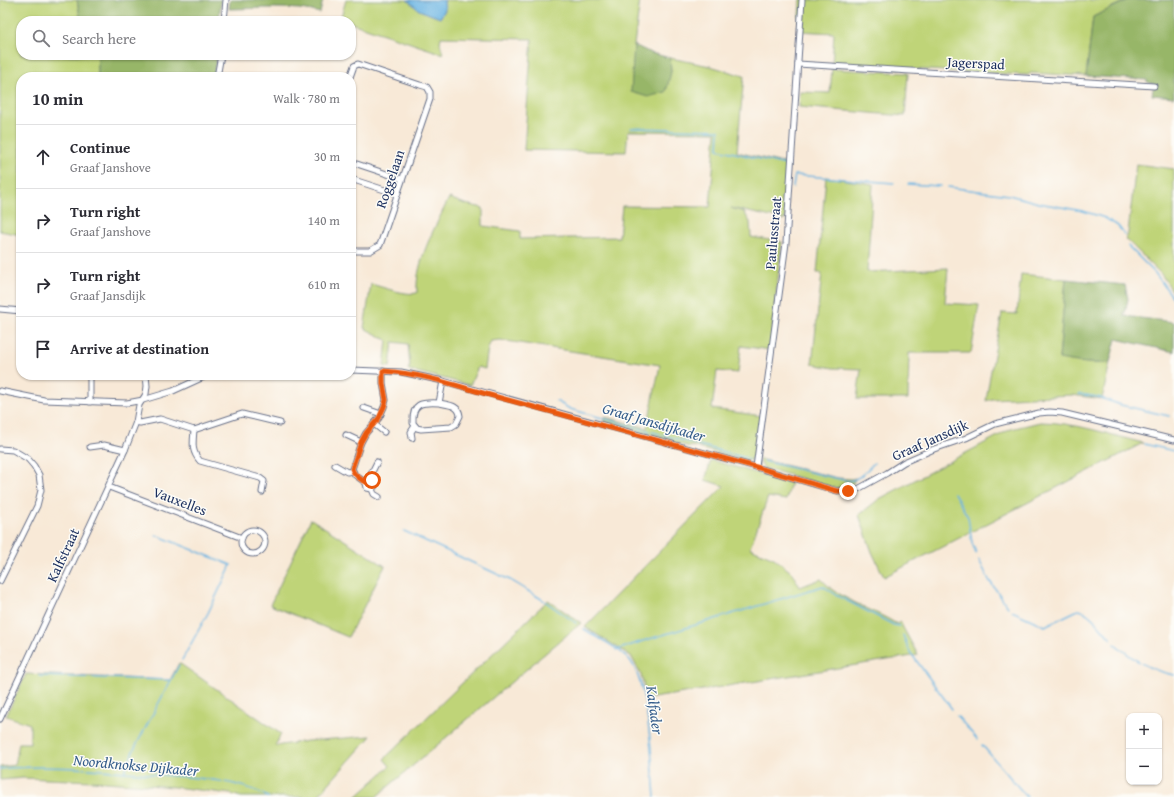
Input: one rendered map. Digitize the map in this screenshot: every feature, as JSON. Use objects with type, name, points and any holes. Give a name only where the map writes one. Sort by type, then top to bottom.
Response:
[{"type":"street","points":[[224,16],[226,0]]},
{"type":"street","name":"Paulusstraat","points":[[756,467],[786,243],[802,0]]},
{"type":"street","points":[[219,72],[220,60]]},
{"type":"street","name":"Roggelaan","points":[[352,72],[354,66],[358,64],[426,87],[430,92],[430,99],[380,245],[370,251],[356,251]]},
{"type":"street","name":"Jagerspad","points":[[798,64],[1154,86]]},
{"type":"street","points":[[356,164],[402,179]]},
{"type":"street","points":[[356,181],[397,194]]},
{"type":"street","points":[[0,309],[16,311]]},
{"type":"street","name":"Graaf Jansdijk","points":[[356,370],[411,374],[444,381],[486,394],[756,467],[837,491],[853,490],[870,483],[904,462],[934,449],[966,438],[995,424],[1022,416],[1050,412],[1062,413],[1174,440]]},
{"type":"street","points":[[353,471],[353,465],[361,442],[381,414],[386,400],[383,383],[383,371]]},
{"type":"street","points":[[90,380],[90,402]]},
{"type":"street","name":"Kalfstraat","points":[[0,719],[125,450],[136,422],[139,405],[143,400],[147,386],[146,380]]},
{"type":"street","points":[[0,391],[44,400],[127,403],[173,391],[197,380]]},
{"type":"street","points":[[439,403],[444,381]]},
{"type":"street","points":[[429,402],[439,403],[454,406],[458,409],[460,416],[456,424],[451,427],[421,429],[413,424],[413,411],[416,407],[429,402]]},
{"type":"street","points":[[364,408],[381,414]]},
{"type":"street","points":[[136,422],[140,423],[160,420],[194,430],[242,414],[280,423]]},
{"type":"street","points":[[374,424],[384,432]]},
{"type":"street","points":[[412,438],[411,432],[415,426]]},
{"type":"street","points":[[194,430],[192,447],[195,455],[200,461],[260,478],[264,481],[262,492]]},
{"type":"street","points":[[346,435],[361,442]]},
{"type":"street","points":[[90,447],[104,445],[125,450]]},
{"type":"street","points":[[0,449],[13,450],[28,459],[39,475],[41,490],[37,506],[0,581]]},
{"type":"street","points":[[372,489],[375,485],[371,474],[377,462]]},
{"type":"street","points":[[335,465],[346,472],[353,471],[366,482],[366,487],[372,489],[374,494],[379,497]]},
{"type":"street","points":[[366,482],[368,480],[372,480]]},
{"type":"street","name":"Vauxelles","points":[[109,487],[242,538]]},
{"type":"street","points":[[248,531],[258,531],[264,538],[264,548],[257,553],[248,553],[242,547],[242,538],[248,531]]},
{"type":"street","points":[[0,702],[7,705]]},
{"type":"green space","points":[[0,0],[77,0],[80,16],[16,16],[16,60],[98,60],[98,72],[16,72],[16,234],[0,231]]},
{"type":"green space","points":[[77,0],[221,0],[219,16],[80,16]]},
{"type":"green space","points":[[230,0],[323,0],[320,13],[287,8],[229,9]]},
{"type":"green space","points":[[346,0],[407,0],[419,10],[440,18],[445,10],[445,0],[640,0],[634,45],[632,92],[671,72],[670,58],[710,66],[744,76],[737,152],[787,164],[785,220],[731,208],[744,212],[750,222],[751,237],[782,242],[770,350],[741,346],[738,373],[717,371],[712,409],[762,416],[756,456],[749,461],[738,460],[736,458],[692,446],[690,447],[605,422],[604,417],[647,428],[660,365],[500,340],[491,341],[488,348],[485,369],[478,367],[470,385],[409,370],[408,344],[393,342],[390,367],[384,366],[387,340],[364,328],[371,284],[401,292],[413,294],[417,293],[419,269],[427,244],[449,198],[465,204],[483,208],[483,226],[520,231],[520,239],[619,237],[622,206],[710,207],[716,132],[628,131],[626,152],[524,150],[532,39],[441,37],[440,43],[443,54],[356,25],[356,16],[341,16]]},
{"type":"green space","points":[[800,0],[1128,0],[1093,17],[1086,76],[1031,73],[1028,75],[832,65],[834,33],[798,31]]},
{"type":"green space","points":[[1128,0],[1174,0],[1174,97],[1152,95],[1154,84],[1147,82],[1147,80],[1086,76],[1093,17]]},
{"type":"green space","points":[[634,45],[651,53],[670,58],[671,72],[666,92],[648,97],[631,92]]},
{"type":"green space","points":[[98,60],[216,60],[214,72],[98,72]]},
{"type":"green space","points":[[832,69],[908,73],[905,116],[799,107],[800,92],[830,93]]},
{"type":"green space","points":[[1136,164],[1174,169],[1174,293],[1161,274],[1126,239]]},
{"type":"green space","points":[[826,177],[873,184],[867,272],[948,268],[945,303],[979,305],[971,353],[909,353],[908,399],[857,399],[861,369],[833,368],[812,364],[822,273],[817,273]]},
{"type":"green space","points":[[1021,274],[1066,279],[1059,358],[1084,363],[1110,362],[1102,399],[1072,395],[992,399],[986,401],[1002,313],[1017,314]]},
{"type":"green space","points":[[1066,279],[1125,285],[1128,299],[1124,316],[1174,322],[1174,352],[1116,339],[1110,362],[1091,363],[1059,359]]},
{"type":"green space","points":[[1040,422],[1066,424],[1143,443],[884,577],[872,552],[859,515],[879,499],[1011,429]]},
{"type":"green space","points":[[759,459],[838,478],[856,478],[851,486],[837,488],[764,468]]},
{"type":"green space","points":[[711,460],[791,483],[786,500],[768,497],[750,548],[774,558],[792,573],[800,587],[821,579],[847,599],[897,624],[900,622],[918,655],[647,699],[641,675],[631,656],[585,627],[724,486],[705,480]]},
{"type":"green space","points":[[311,519],[385,566],[348,637],[270,605]]},
{"type":"green space","points":[[548,600],[581,623],[376,797],[356,797],[390,766],[384,759]]},
{"type":"green space","points":[[179,663],[281,734],[275,746],[307,741],[371,736],[317,797],[241,797],[231,794],[174,787],[92,781],[23,778],[0,780],[0,767],[15,765],[19,743],[30,743],[30,724],[6,716],[26,674],[170,680]]},
{"type":"water","points":[[407,0],[445,0],[445,10],[440,18],[419,10]]},
{"type":"waterway","points":[[631,128],[719,130],[718,149],[786,165],[786,185]]},
{"type":"waterway","points":[[793,187],[795,175],[894,183]]},
{"type":"waterway","points":[[908,184],[940,186]]},
{"type":"waterway","points":[[948,187],[1009,195],[1039,203],[1083,211],[1105,218],[1118,226],[1124,234]]},
{"type":"waterway","points":[[1128,246],[1155,273],[1174,299]]},
{"type":"waterway","name":"Graaf Jansdijkader","points":[[1079,394],[1098,397],[1121,405],[1169,416]]},
{"type":"waterway","name":"Graaf Jansdijkader","points":[[556,401],[570,409],[749,459]]},
{"type":"waterway","points":[[1144,444],[1174,451]]},
{"type":"waterway","name":"Graaf Jansdijkader","points":[[763,461],[848,481],[859,477],[874,463]]},
{"type":"waterway","points":[[954,493],[968,517],[972,543],[976,553]]},
{"type":"waterway","name":"Kalfader","points":[[404,531],[510,580],[543,600],[576,623]]},
{"type":"waterway","points":[[156,535],[231,565],[208,613],[182,660]]},
{"type":"waterway","points":[[979,560],[989,580],[1008,607]]},
{"type":"waterway","points":[[617,650],[823,586],[838,596],[894,625],[899,626]]},
{"type":"waterway","points":[[1012,611],[1045,626],[1078,610],[1082,611],[1087,613],[1111,639]]},
{"type":"waterway","name":"Kalfader","points":[[584,629],[622,653],[634,667],[645,702],[651,744],[655,797]]},
{"type":"waterway","points":[[903,635],[910,652],[952,709]]},
{"type":"waterway","points":[[1115,644],[1142,664],[1174,675]]},
{"type":"waterway","points":[[124,772],[132,753],[179,665]]},
{"type":"waterway","points":[[39,676],[171,680]]},
{"type":"waterway","points":[[957,716],[977,739]]},
{"type":"waterway","points":[[982,745],[1027,797]]},
{"type":"waterway","name":"Noordknokse Dijkader","points":[[0,769],[37,767],[74,768],[194,778],[226,782],[241,786],[268,797]]},
{"type":"route","points":[[372,480],[364,482],[355,475],[352,469],[361,442],[366,433],[379,418],[384,407],[386,400],[383,383],[383,371],[401,372],[444,381],[486,394],[756,467],[837,491],[848,491]]}]
